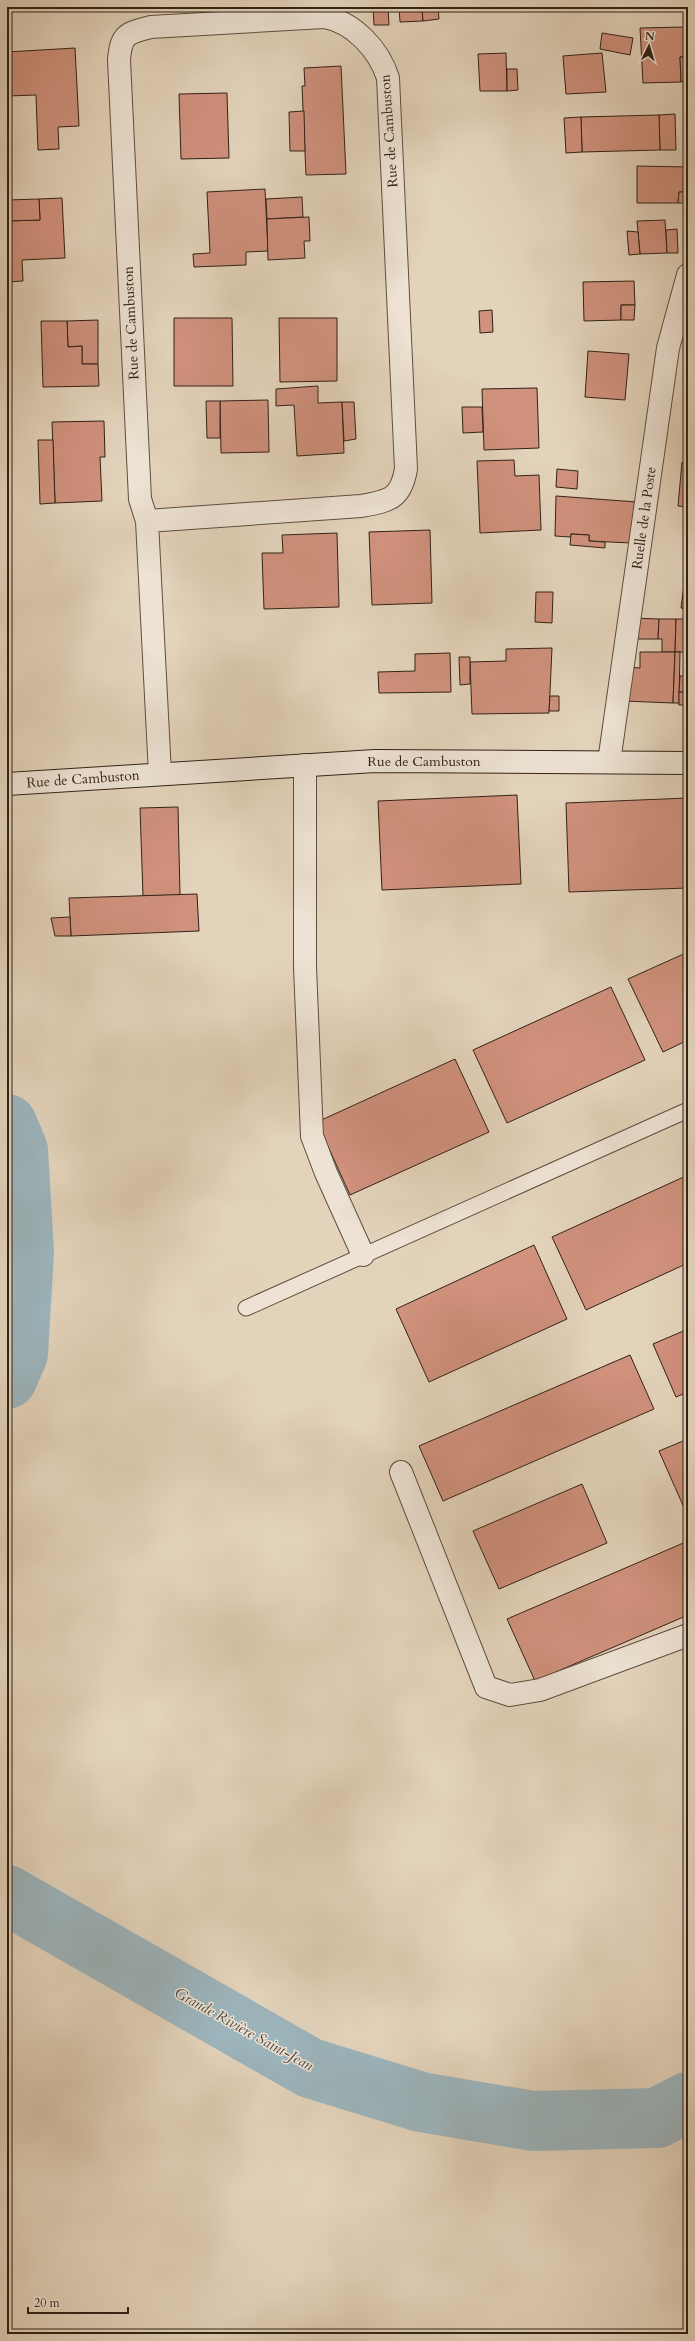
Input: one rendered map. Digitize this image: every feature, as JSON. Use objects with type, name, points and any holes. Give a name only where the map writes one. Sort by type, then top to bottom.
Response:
[{"type":"street","name":"Rue de Cambuston","points":[[147,521],[361,506],[380,502],[396,495],[403,484],[406,469],[388,78],[384,67],[375,53],[348,24],[338,19],[324,17],[151,27],[132,32],[120,43],[119,60],[140,499],[147,521],[160,774]]},
{"type":"street","name":"Ruelle de la Poste","points":[[609,762],[668,348],[688,275]]},
{"type":"street","name":"Rue de Cambuston","points":[[7,784],[375,761],[688,763]]},
{"type":"street","points":[[305,765],[305,967],[312,1136],[326,1173],[363,1255]]},
{"type":"street","points":[[400,1472],[486,1687],[510,1695],[540,1690],[688,1635]]},
{"type":"lane","points":[[246,1308],[688,1110]]},
{"type":"building","points":[[373,7],[388,7],[389,25],[374,25]]},
{"type":"building","points":[[399,7],[422,7],[423,21],[400,22]]},
{"type":"building","points":[[422,7],[438,7],[439,19],[423,21]]},
{"type":"building","points":[[644,7],[681,7],[681,9],[644,9]]},
{"type":"building","points":[[684,27],[686,57],[680,57],[681,82],[643,83],[640,28]]},
{"type":"building","points":[[602,33],[633,38],[630,55],[600,49]]},
{"type":"building","points":[[75,48],[79,126],[58,127],[59,149],[38,150],[36,95],[7,96],[7,52]]},
{"type":"building","points":[[506,53],[507,91],[480,91],[478,54]]},
{"type":"building","points":[[602,53],[606,92],[566,94],[563,56]]},
{"type":"building","points":[[680,57],[688,57],[688,81],[681,82]]},
{"type":"building","points":[[341,66],[346,174],[306,175],[302,86],[305,86],[304,68]]},
{"type":"building","points":[[507,69],[517,69],[518,90],[507,91]]},
{"type":"building","points":[[227,93],[229,158],[181,159],[179,94]]},
{"type":"building","points":[[304,111],[305,151],[290,151],[289,112]]},
{"type":"building","points":[[675,114],[676,150],[660,150],[659,115]]},
{"type":"building","points":[[659,115],[660,150],[582,152],[581,117]]},
{"type":"building","points":[[581,117],[582,152],[566,153],[564,118]]},
{"type":"building","points":[[637,166],[688,167],[688,192],[679,192],[678,203],[637,203]]},
{"type":"building","points":[[265,189],[268,251],[246,252],[246,265],[194,267],[193,254],[210,253],[207,192]]},
{"type":"building","points":[[679,192],[688,192],[688,203],[678,203]]},
{"type":"building","points":[[302,197],[303,217],[267,219],[266,199]]},
{"type":"building","points":[[62,198],[65,258],[22,260],[23,281],[7,282],[7,221],[40,220],[39,199]]},
{"type":"building","points":[[39,199],[40,220],[7,221],[7,200]]},
{"type":"building","points":[[309,217],[310,241],[304,241],[305,258],[268,260],[267,219]]},
{"type":"building","points":[[665,220],[667,253],[640,254],[637,221]]},
{"type":"building","points":[[677,229],[678,253],[667,253],[666,230]]},
{"type":"building","points":[[627,231],[638,232],[640,254],[629,255]]},
{"type":"building","points":[[634,281],[635,305],[621,305],[621,320],[584,321],[583,282]]},
{"type":"building","points":[[621,305],[635,305],[634,320],[621,320]]},
{"type":"building","points":[[492,310],[493,332],[480,333],[479,311]]},
{"type":"building","points":[[174,318],[232,318],[233,386],[174,386]]},
{"type":"building","points":[[279,318],[337,318],[337,381],[280,382]]},
{"type":"building","points":[[98,320],[98,364],[82,364],[82,346],[68,347],[67,321]]},
{"type":"building","points":[[41,321],[67,321],[68,347],[82,346],[82,364],[98,364],[99,386],[43,387]]},
{"type":"building","points":[[588,351],[629,354],[625,400],[585,397]]},
{"type":"building","points":[[318,386],[318,403],[342,402],[344,453],[297,456],[294,405],[276,406],[276,389]]},
{"type":"building","points":[[537,388],[539,448],[484,450],[482,389]]},
{"type":"building","points":[[268,400],[269,452],[221,453],[220,401]]},
{"type":"building","points":[[206,401],[220,401],[220,438],[207,438]]},
{"type":"building","points":[[342,402],[354,402],[356,439],[344,441]]},
{"type":"building","points":[[462,407],[482,407],[483,432],[463,433]]},
{"type":"building","points":[[104,421],[105,457],[100,457],[102,501],[55,503],[52,422]]},
{"type":"building","points":[[686,426],[688,426],[688,441],[685,441]]},
{"type":"building","points":[[38,440],[53,440],[55,503],[40,504]]},
{"type":"building","points":[[514,460],[515,476],[539,475],[541,530],[480,533],[477,461]]},
{"type":"building","points":[[682,462],[688,463],[688,507],[678,506]]},
{"type":"building","points":[[557,469],[578,471],[577,489],[556,487]]},
{"type":"building","points":[[556,496],[637,502],[631,543],[589,541],[589,535],[571,534],[570,537],[555,536]]},
{"type":"building","points":[[430,530],[432,603],[372,605],[369,532]]},
{"type":"building","points":[[337,533],[339,607],[264,609],[262,553],[283,553],[282,535]]},
{"type":"building","points":[[571,534],[589,535],[589,541],[605,542],[605,548],[570,545]]},
{"type":"building","points":[[685,577],[688,578],[688,609],[681,608]]},
{"type":"building","points":[[536,592],[553,592],[552,623],[535,622]]},
{"type":"building","points":[[631,618],[659,619],[658,639],[628,639]]},
{"type":"building","points":[[659,619],[676,619],[675,652],[662,652],[662,639],[658,639]]},
{"type":"building","points":[[676,619],[688,619],[688,652],[675,652]]},
{"type":"building","points":[[552,648],[549,713],[472,714],[470,662],[506,661],[506,649]]},
{"type":"building","points":[[640,652],[675,652],[673,703],[624,701],[626,667],[640,668]]},
{"type":"building","points":[[675,652],[680,652],[679,703],[673,703]]},
{"type":"building","points":[[450,653],[451,692],[379,693],[378,672],[415,671],[415,654]]},
{"type":"building","points":[[459,657],[470,657],[470,684],[460,685]]},
{"type":"building","points":[[680,676],[688,676],[688,692],[679,692]]},
{"type":"building","points":[[679,692],[688,692],[688,705],[679,705]]},
{"type":"building","points":[[550,696],[559,696],[559,711],[549,711]]},
{"type":"building","points":[[517,795],[521,884],[382,890],[378,801]]},
{"type":"building","points":[[688,798],[688,888],[569,892],[566,803]]},
{"type":"building","points":[[178,807],[180,895],[143,896],[140,808]]},
{"type":"building","points":[[197,894],[199,931],[71,936],[69,898]]},
{"type":"building","points":[[70,917],[71,936],[55,936],[51,918]]},
{"type":"building","points":[[688,952],[688,1040],[663,1052],[628,979]]},
{"type":"building","points":[[611,987],[645,1060],[507,1123],[473,1050]]},
{"type":"building","points":[[455,1059],[489,1132],[350,1195],[317,1122]]},
{"type":"building","points":[[688,1175],[688,1263],[586,1310],[552,1237]]},
{"type":"building","points":[[534,1245],[567,1319],[429,1382],[396,1309]]},
{"type":"building","points":[[688,1329],[688,1392],[676,1397],[653,1344]]},
{"type":"building","points":[[630,1355],[654,1409],[443,1501],[419,1446]]},
{"type":"building","points":[[688,1439],[688,1508],[685,1510],[659,1451]]},
{"type":"building","points":[[582,1484],[607,1543],[499,1589],[473,1531]]},
{"type":"building","points":[[688,1541],[688,1615],[535,1681],[507,1619]]},
{"type":"waterway","name":"Grande Rivière Saint-Jean","points":[[7,1124],[18,1150],[24,1252],[18,1354],[7,1379]]},
{"type":"waterway","name":"Grande Rivière Saint-Jean","points":[[7,1895],[310,2068],[421,2102],[533,2121],[657,2118],[688,2102]]}]
